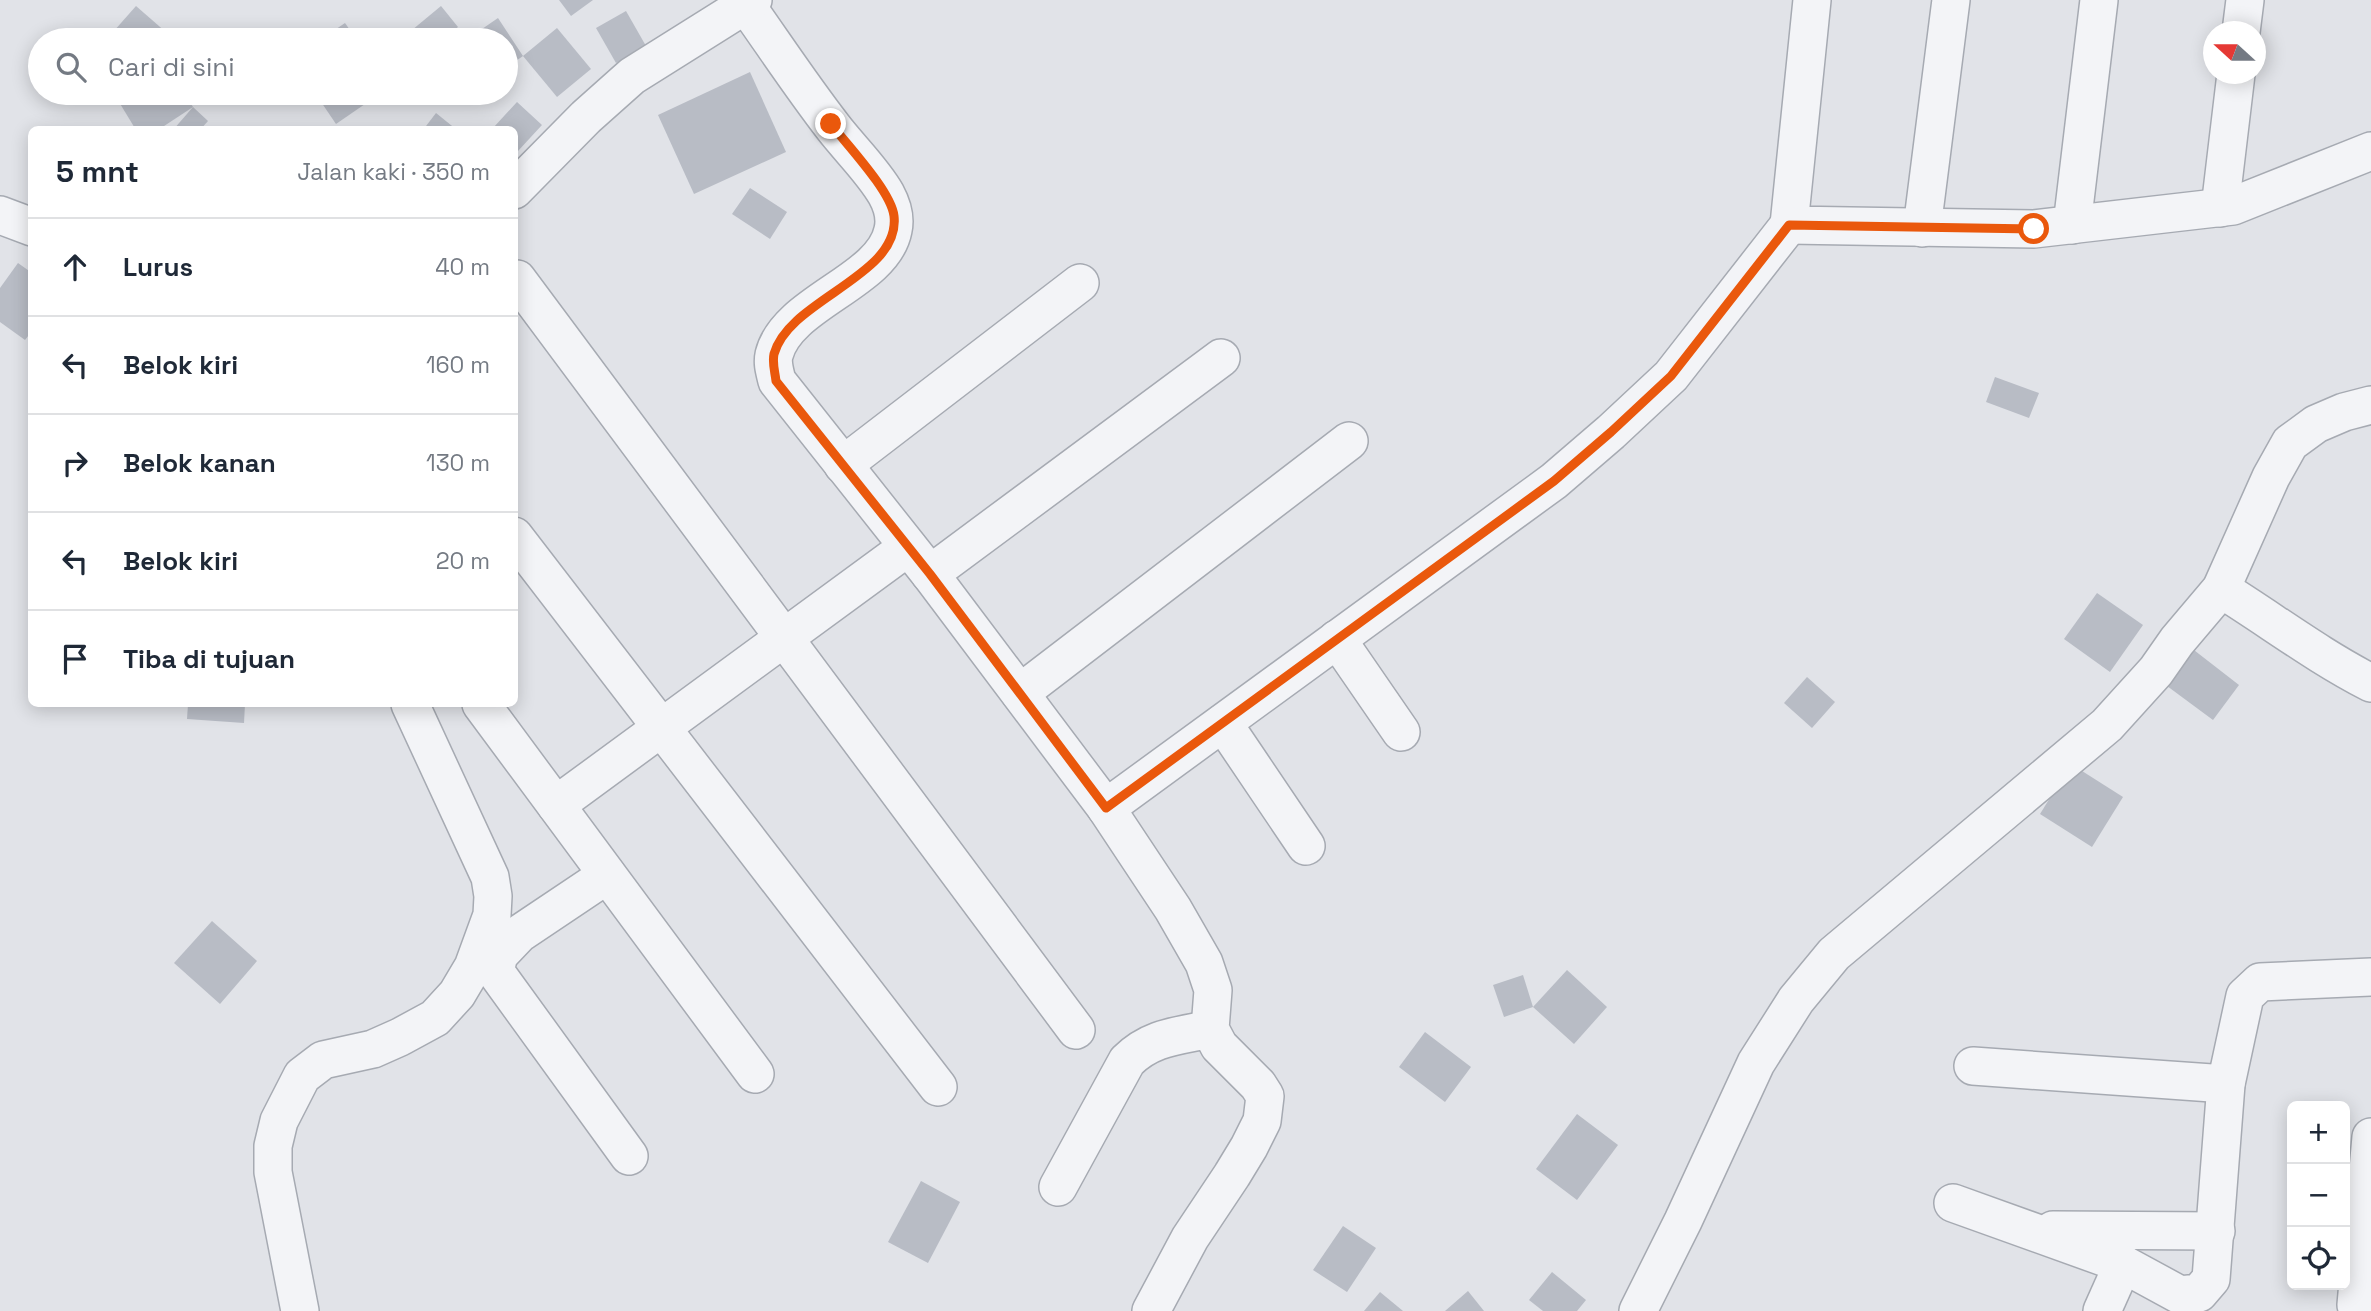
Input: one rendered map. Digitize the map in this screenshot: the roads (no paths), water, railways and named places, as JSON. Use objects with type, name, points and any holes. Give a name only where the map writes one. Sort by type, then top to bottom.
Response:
[{"type":"street","points":[[1106,808],[1554,481],[1671,376],[1789,225],[1812,0]]},
{"type":"street","points":[[1922,228],[1951,0]]},
{"type":"street","points":[[2072,225],[2099,0]]},
{"type":"street","points":[[2242,21],[2245,0]]},
{"type":"street","points":[[518,186],[586,117],[632,76],[749,3],[831,124],[886,193],[894,215],[888,246],[870,265],[798,320],[782,339],[773,365],[776,381],[919,561],[1106,808],[1173,909],[1204,963],[1213,990],[1210,1028],[1219,1046],[1258,1085],[1265,1096],[1262,1121],[1249,1147],[1190,1238],[1151,1311]]},
{"type":"street","points":[[2220,208],[2235,84]]},
{"type":"street","points":[[1789,225],[2034,229],[2220,208],[2233,206],[2371,148]]},
{"type":"street","points":[[0,215],[28,226]]},
{"type":"street","points":[[518,280],[1076,1030]]},
{"type":"street","points":[[843,465],[1080,283]]},
{"type":"street","points":[[556,805],[784,638],[919,561],[1221,358]]},
{"type":"street","points":[[1638,1311],[1756,1063],[1796,1000],[1834,954],[2107,725],[2156,671],[2221,589],[2271,477],[2290,443],[2316,424],[2344,412],[2371,405]]},
{"type":"street","points":[[1020,693],[1349,441]]},
{"type":"street","points":[[518,541],[937,1087]]},
{"type":"street","points":[[2221,589],[2276,623],[2304,645],[2371,683]]},
{"type":"street","points":[[1338,639],[1401,732]]},
{"type":"street","points":[[300,1311],[273,1172],[273,1146],[279,1121],[291,1095],[302,1076],[323,1060],[373,1049],[435,1018],[457,994],[473,967],[492,915],[490,877],[411,707]]},
{"type":"street","points":[[483,707],[755,1074]]},
{"type":"street","points":[[1223,723],[1306,846]]},
{"type":"street","points":[[607,875],[519,934],[499,955],[495,971],[629,1156]]},
{"type":"street","points":[[1953,1203],[2123,1264],[2180,1295],[2199,1293],[2211,1279],[2226,1084],[2245,996],[2260,982],[2371,977]]},
{"type":"street","points":[[1058,1187],[1127,1061],[1140,1048],[1153,1042],[1210,1028]]},
{"type":"street","points":[[1973,1066],[2226,1084]]},
{"type":"street","points":[[2356,1305],[2371,1137]]},
{"type":"street","points":[[2024,1229],[2216,1231]]},
{"type":"street","points":[[2102,1311],[2123,1264]]}]
